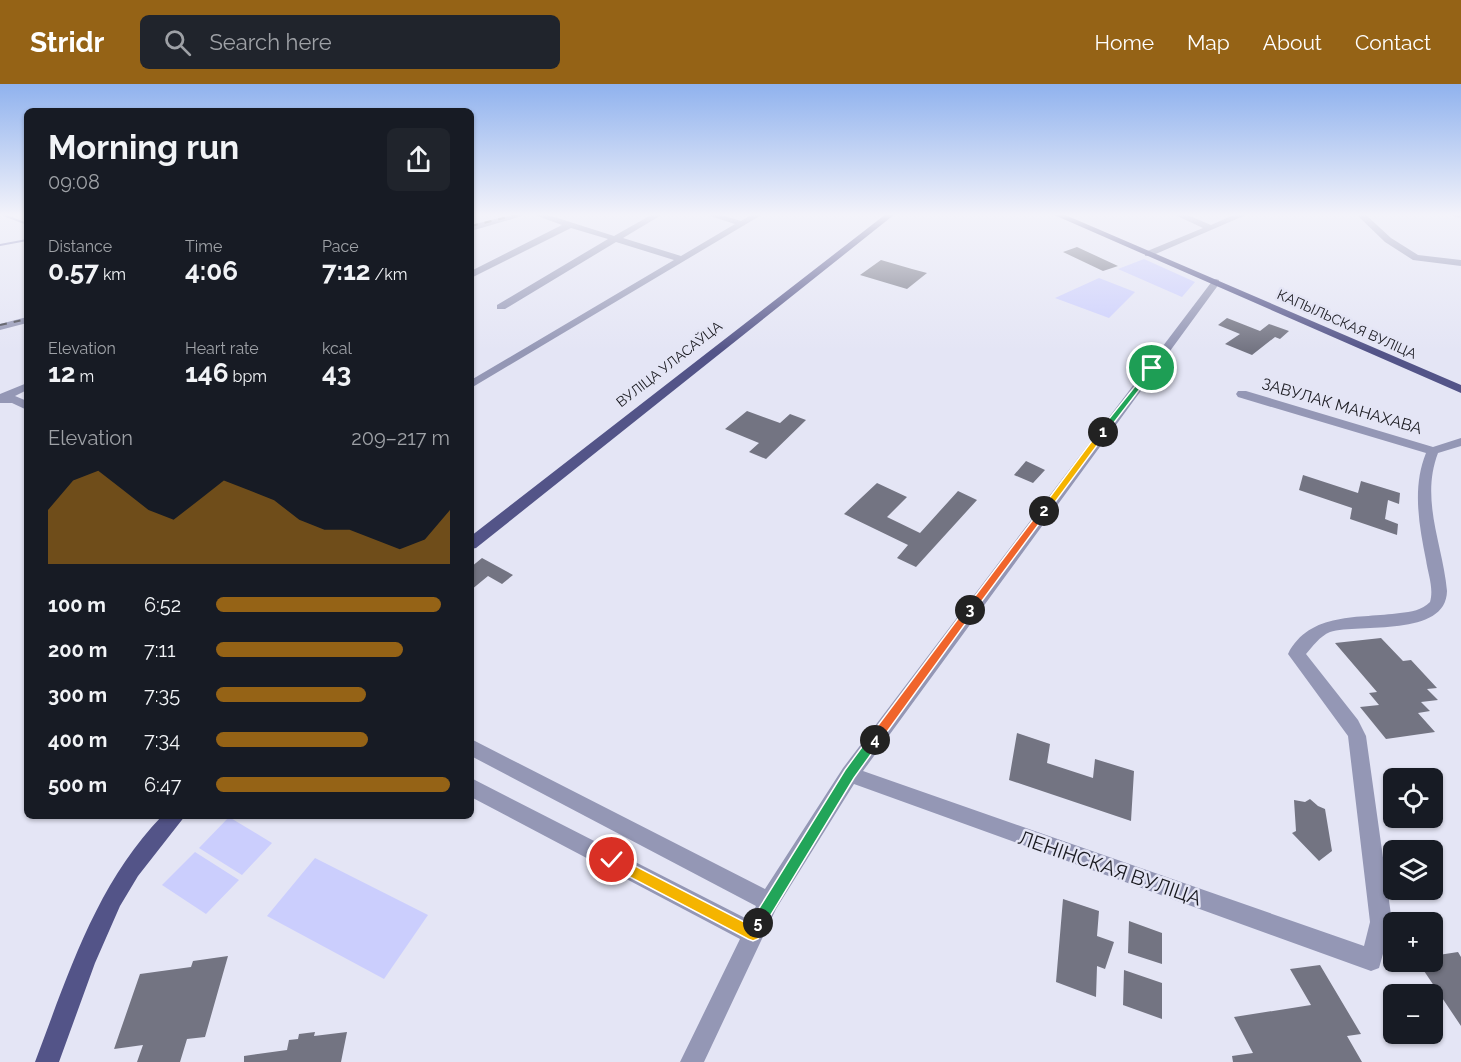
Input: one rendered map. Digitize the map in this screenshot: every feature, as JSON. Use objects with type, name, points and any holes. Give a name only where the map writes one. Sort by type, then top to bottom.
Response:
[{"type":"main road","name":"ВУЛІЦА УЛАСАЎЦА","points":[[474,542],[833,260]]},
{"type":"main road","name":"КАПЫЛЬСКАЯ ВУЛІЦА","points":[[1162,260],[1461,389]]},
{"type":"main road","points":[[47,1062],[99,928],[136,859],[172,819]]},
{"type":"street","points":[[474,273],[501,260]]},
{"type":"street","points":[[501,307],[581,260]]},
{"type":"street","points":[[679,260],[683,261]]},
{"type":"street","points":[[1428,260],[1461,264]]},
{"type":"street","points":[[474,383],[683,261]]},
{"type":"street","points":[[692,1062],[769,902],[850,774],[1216,282]]},
{"type":"street","points":[[0,327],[24,321]]},
{"type":"street","points":[[2,398],[24,387]]},
{"type":"street","name":"ЗАВУЛАК МАНАХАВА","points":[[1242,394],[1434,451]]},
{"type":"street","points":[[2,398],[24,404]]},
{"type":"street","points":[[1434,451],[1461,442]]},
{"type":"street","name":"ЛЕНІНСКАЯ ВУЛІЦА","points":[[850,774],[1371,960],[1382,922],[1357,735],[1352,725],[1296,654],[1318,631],[1326,627],[1411,616],[1434,609],[1439,594],[1425,492],[1426,474],[1434,451]]},
{"type":"street","points":[[474,749],[769,902]]},
{"type":"street","points":[[474,789],[753,934]]},
{"type":"shaded area","points":[[1145,260],[1195,282],[1182,297],[1118,269]]},
{"type":"shaded area","points":[[1099,278],[1135,292],[1109,318],[1055,298]]},
{"type":"shaded area","points":[[227,819],[232,819],[272,843],[242,875],[199,848]]},
{"type":"shaded area","points":[[195,852],[239,880],[206,914],[162,885]]},
{"type":"shaded area","points":[[315,858],[428,915],[384,979],[267,916]]},
{"type":"building","points":[[881,260],[927,273],[907,289],[860,275]]},
{"type":"building","points":[[1079,260],[1104,260],[1118,266],[1103,271]]},
{"type":"building","points":[[1227,318],[1260,331],[1269,324],[1289,331],[1280,339],[1275,337],[1252,355],[1225,344],[1240,334],[1218,325]]},
{"type":"building","points":[[747,411],[780,423],[790,414],[806,420],[766,459],[749,452],[759,443],[725,429]]},
{"type":"building","points":[[1026,461],[1045,470],[1033,483],[1014,475]]},
{"type":"building","points":[[1303,475],[1358,493],[1361,481],[1400,493],[1399,504],[1388,500],[1385,519],[1398,524],[1397,535],[1350,519],[1352,508],[1299,490]]},
{"type":"building","points":[[877,483],[907,497],[887,517],[920,533],[958,491],[977,500],[916,567],[897,558],[908,545],[844,514]]},
{"type":"building","points":[[482,558],[513,575],[502,584],[488,576],[474,588],[474,565]]},
{"type":"building","points":[[1381,638],[1403,661],[1411,660],[1437,688],[1427,689],[1438,700],[1421,702],[1430,711],[1418,713],[1435,732],[1386,739],[1360,707],[1379,705],[1369,693],[1377,692],[1335,643]]},
{"type":"building","points":[[1017,733],[1050,744],[1047,763],[1093,778],[1095,759],[1134,771],[1131,821],[1009,780]]},
{"type":"building","points":[[1310,799],[1325,809],[1332,851],[1319,861],[1292,833],[1296,831],[1294,800],[1305,802]]},
{"type":"building","points":[[1063,899],[1099,911],[1097,936],[1114,942],[1105,969],[1097,966],[1096,997],[1056,982]]},
{"type":"building","points":[[1129,921],[1162,933],[1162,964],[1128,953]]},
{"type":"building","points":[[1458,952],[1461,957],[1461,1026],[1443,999],[1443,984],[1433,984],[1425,972],[1443,972],[1443,954]]},
{"type":"building","points":[[228,956],[205,1037],[187,1039],[180,1062],[137,1062],[143,1045],[114,1049],[140,974],[191,967],[193,961]]},
{"type":"building","points":[[1320,965],[1361,1034],[1347,1036],[1362,1062],[1233,1062],[1232,1056],[1253,1053],[1234,1017],[1311,1005],[1290,969]]},
{"type":"building","points":[[1124,970],[1162,983],[1162,1019],[1123,1005]]},
{"type":"building","points":[[315,1032],[314,1036],[347,1032],[341,1062],[244,1062],[244,1056],[287,1050],[289,1040],[298,1039],[299,1034]]},
{"type":"railway","points":[[0,325],[24,320]]},
{"type":"route","points":[[612,860],[753,934],[769,902],[850,774],[1002,566],[1152,368]]}]
